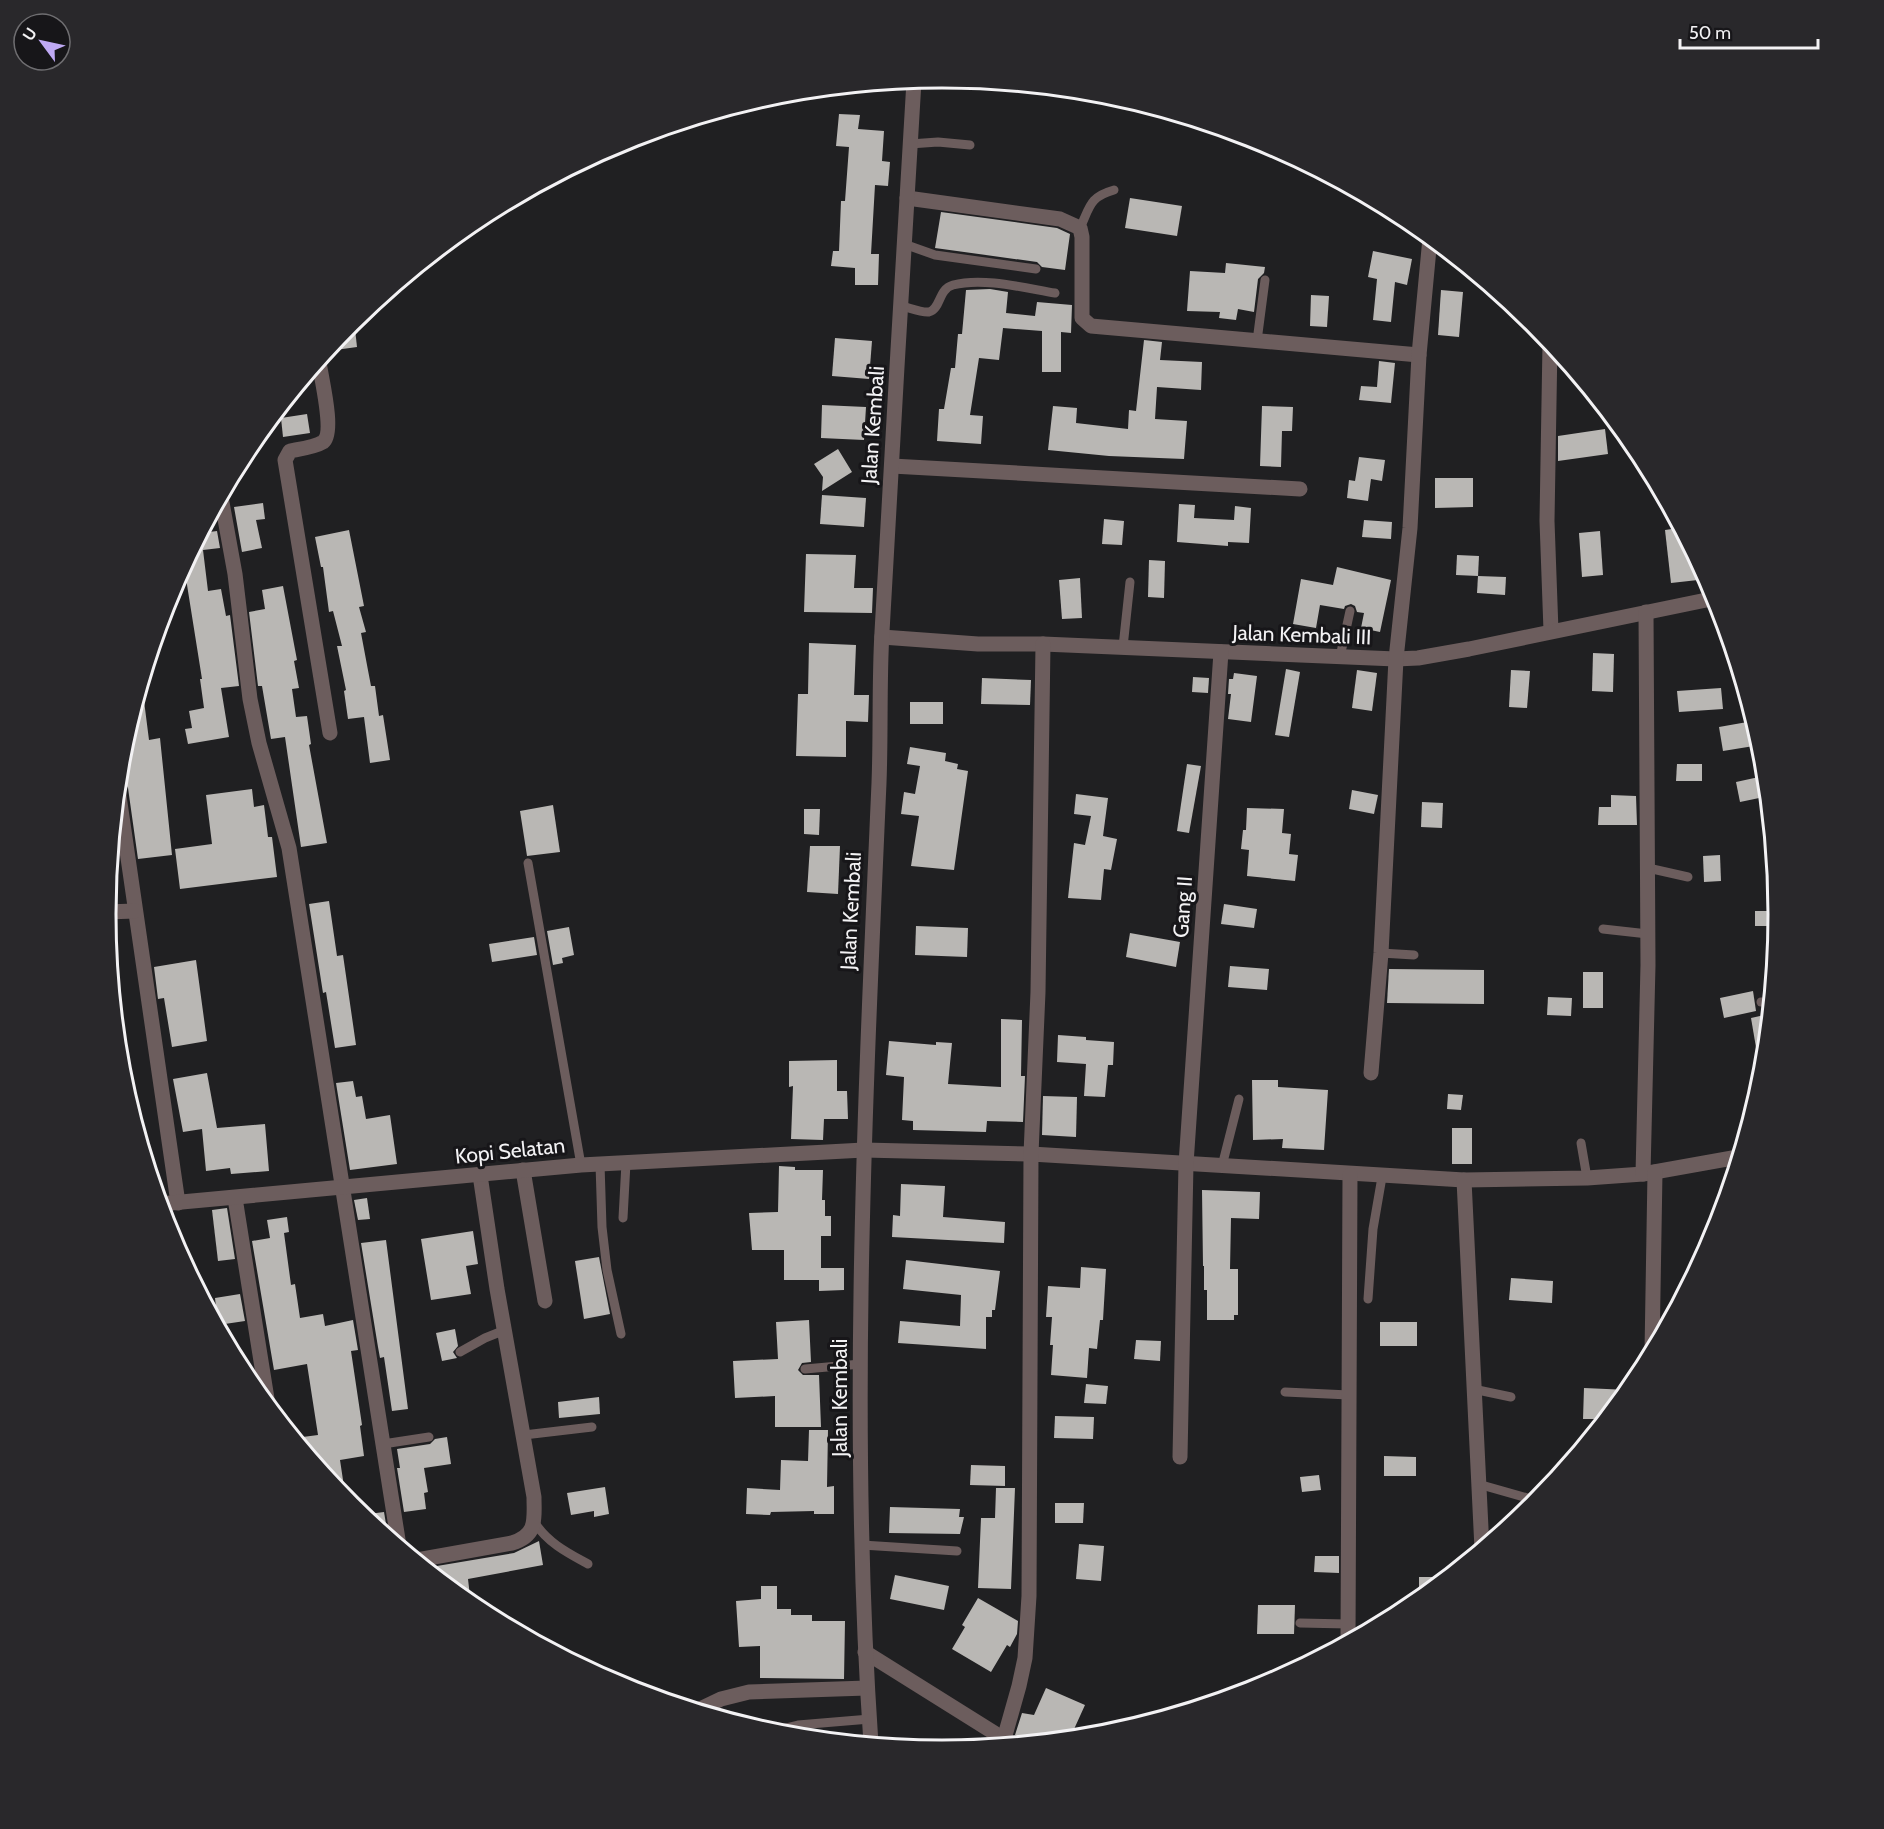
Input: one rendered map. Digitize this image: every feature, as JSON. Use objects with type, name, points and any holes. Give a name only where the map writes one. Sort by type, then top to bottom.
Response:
[{"type":"street","name":"Jalan Kembali","points":[[871,1737],[865,1652],[862,1545],[861,1364],[864,1150],[879,779],[882,637],[913,89]]},
{"type":"street","points":[[907,198],[1060,219],[1080,228],[1082,318],[1086,323],[1105,328],[1419,354]]},
{"type":"street","points":[[1371,1073],[1381,953],[1396,659],[1410,528],[1419,354],[1429,248]]},
{"type":"street","points":[[1550,356],[1547,521],[1551,631]]},
{"type":"street","points":[[321,371],[328,434],[322,442],[290,452],[285,460],[330,734]]},
{"type":"street","points":[[892,466],[1300,489]]},
{"type":"street","points":[[223,508],[235,574],[250,699],[259,743],[289,848],[397,1536]]},
{"type":"street","name":"Jalan Kembali III","points":[[882,637],[978,644],[1042,644],[1396,659],[1418,658],[1706,600]]},
{"type":"street","points":[[1646,612],[1652,1336]]},
{"type":"street","points":[[1009,1738],[1024,1658],[1029,1596],[1031,1154],[1038,992],[1042,644]]},
{"type":"street","name":"Gang II","points":[[1180,1457],[1186,1164],[1221,652]]},
{"type":"street","points":[[122,818],[178,1203]]},
{"type":"street","points":[[116,912],[135,911]]},
{"type":"street","name":"Kopi Selatan","points":[[169,1204],[581,1165],[864,1150],[1031,1154],[1382,1177],[1464,1180],[1587,1178],[1649,1173],[1731,1158]]},
{"type":"street","points":[[523,1170],[545,1301]]},
{"type":"street","points":[[1348,1634],[1350,1174]]},
{"type":"street","points":[[425,1559],[523,1540],[530,1533],[534,1523],[534,1497],[480,1175]]},
{"type":"street","points":[[1464,1180],[1481,1540]]},
{"type":"street","points":[[235,1198],[265,1387]]},
{"type":"street","points":[[865,1652],[1002,1738]]},
{"type":"street","points":[[707,1706],[721,1699],[749,1692],[867,1688]]},
{"type":"lane","points":[[910,144],[938,142],[970,145]]},
{"type":"lane","points":[[1080,228],[1092,201],[1100,194],[1114,190]]},
{"type":"lane","points":[[904,244],[946,257],[1036,269]]},
{"type":"lane","points":[[1257,341],[1265,280]]},
{"type":"lane","points":[[902,306],[928,312],[935,309],[945,289],[952,285],[971,282],[1055,293]]},
{"type":"lane","points":[[1123,647],[1130,582]]},
{"type":"lane","points":[[1340,657],[1350,610]]},
{"type":"lane","points":[[528,863],[581,1165]]},
{"type":"lane","points":[[1648,868],[1688,878]]},
{"type":"lane","points":[[1603,929],[1648,934]]},
{"type":"lane","points":[[1381,953],[1414,955]]},
{"type":"lane","points":[[1222,1166],[1239,1099]]},
{"type":"lane","points":[[1581,1143],[1587,1178]]},
{"type":"lane","points":[[623,1218],[626,1163]]},
{"type":"lane","points":[[600,1164],[602,1227],[607,1270],[621,1334]]},
{"type":"lane","points":[[1368,1299],[1373,1229],[1382,1177]]},
{"type":"lane","points":[[459,1352],[505,1330]]},
{"type":"lane","points":[[805,1369],[861,1364]]},
{"type":"lane","points":[[1473,1389],[1511,1397]]},
{"type":"lane","points":[[1285,1392],[1349,1395]]},
{"type":"lane","points":[[524,1435],[592,1427]]},
{"type":"lane","points":[[383,1444],[429,1437]]},
{"type":"lane","points":[[1478,1484],[1527,1498]]},
{"type":"lane","points":[[534,1523],[550,1541],[588,1564]]},
{"type":"lane","points":[[862,1545],[957,1551]]},
{"type":"lane","points":[[1300,1623],[1348,1624]]},
{"type":"lane","points":[[791,1727],[870,1719]]},
{"type":"building","points":[[839,114],[860,115],[858,129],[884,131],[882,161],[890,162],[888,186],[875,185],[871,254],[879,254],[878,285],[855,285],[855,268],[831,266],[833,251],[839,251],[841,201],[845,201],[849,147],[836,146]]},
{"type":"building","points":[[1130,198],[1182,206],[1177,236],[1125,228]]},
{"type":"building","points":[[941,212],[1057,228],[1070,234],[1065,270],[1042,267],[1037,262],[935,248]]},
{"type":"building","points":[[1373,251],[1412,259],[1407,285],[1395,282],[1391,322],[1373,320],[1377,279],[1368,277]]},
{"type":"building","points":[[1226,263],[1265,267],[1264,273],[1258,279],[1254,312],[1238,309],[1236,320],[1219,318],[1220,312],[1187,311],[1190,271],[1225,273]]},
{"type":"building","points":[[990,289],[1008,292],[1006,313],[1035,316],[1037,302],[1072,305],[1071,333],[1061,332],[1061,372],[1042,372],[1042,331],[1003,328],[999,360],[979,358],[970,415],[983,416],[981,444],[937,441],[939,409],[944,409],[951,368],[955,368],[958,334],[962,334],[966,290]]},
{"type":"building","points":[[1441,290],[1463,292],[1459,337],[1438,335]]},
{"type":"building","points":[[1311,295],[1329,296],[1327,327],[1310,326]]},
{"type":"building","points":[[355,333],[357,347],[340,349]]},
{"type":"building","points":[[835,338],[872,341],[869,379],[832,376]]},
{"type":"building","points":[[1144,340],[1162,342],[1160,360],[1202,362],[1201,390],[1157,387],[1155,419],[1187,421],[1184,459],[1109,456],[1048,450],[1053,406],[1077,408],[1076,423],[1128,429],[1129,410],[1136,411]]},
{"type":"building","points":[[1379,361],[1395,363],[1391,403],[1359,400],[1361,386],[1377,387]]},
{"type":"building","points":[[822,405],[866,407],[864,440],[821,438]]},
{"type":"building","points":[[1262,406],[1293,407],[1292,431],[1282,431],[1281,467],[1260,466]]},
{"type":"building","points":[[307,414],[310,433],[283,437],[283,418]]},
{"type":"building","points":[[1605,429],[1608,454],[1558,461],[1558,436]]},
{"type":"building","points":[[838,449],[852,472],[822,491],[823,477],[814,464]]},
{"type":"building","points":[[1359,457],[1385,460],[1382,481],[1371,479],[1368,501],[1347,498],[1349,480],[1355,481]]},
{"type":"building","points":[[1435,478],[1473,478],[1473,507],[1435,508]]},
{"type":"building","points":[[822,495],[866,498],[864,527],[820,524]]},
{"type":"building","points":[[263,503],[265,519],[256,520],[262,548],[242,552],[234,507]]},
{"type":"building","points":[[1179,504],[1195,505],[1194,518],[1234,520],[1235,506],[1251,508],[1249,543],[1228,542],[1228,546],[1177,542]]},
{"type":"building","points":[[1104,519],[1124,521],[1122,545],[1102,544]]},
{"type":"building","points":[[1364,520],[1392,522],[1391,539],[1362,537]]},
{"type":"building","points":[[1672,529],[1697,580],[1671,583],[1665,530]]},
{"type":"building","points":[[349,530],[364,606],[359,607],[366,632],[361,633],[371,686],[375,686],[379,716],[383,715],[390,760],[370,763],[364,717],[348,719],[344,691],[346,690],[337,646],[342,646],[333,611],[329,612],[323,567],[321,567],[315,537]]},
{"type":"building","points":[[217,531],[220,548],[203,550],[208,591],[221,589],[226,616],[230,615],[239,686],[221,688],[229,737],[188,744],[185,729],[192,728],[189,711],[204,708],[200,679],[202,679],[186,581],[210,532]]},
{"type":"building","points":[[1600,531],[1603,575],[1582,577],[1579,533]]},
{"type":"building","points":[[806,554],[856,555],[854,588],[873,588],[872,613],[804,612]]},
{"type":"building","points":[[1457,555],[1479,556],[1478,576],[1456,575]]},
{"type":"building","points":[[1149,560],[1165,561],[1164,598],[1148,597]]},
{"type":"building","points":[[1337,567],[1391,580],[1380,632],[1361,628],[1364,613],[1357,612],[1355,606],[1351,604],[1345,606],[1344,609],[1320,605],[1316,628],[1293,624],[1301,579],[1333,585]]},
{"type":"building","points":[[1478,576],[1506,577],[1505,595],[1477,593]]},
{"type":"building","points":[[1080,578],[1082,618],[1062,619],[1059,580]]},
{"type":"building","points":[[283,586],[297,660],[294,661],[299,688],[292,689],[296,717],[307,716],[311,744],[309,745],[327,843],[301,847],[285,737],[271,739],[262,686],[258,686],[249,612],[265,609],[262,590]]},
{"type":"building","points":[[809,643],[856,645],[854,695],[869,695],[868,722],[846,721],[846,757],[796,756],[798,694],[808,694]]},
{"type":"building","points":[[1593,653],[1614,654],[1613,692],[1592,691]]},
{"type":"building","points":[[1286,669],[1300,672],[1289,737],[1275,735]]},
{"type":"building","points":[[1357,670],[1377,673],[1372,711],[1352,708]]},
{"type":"building","points":[[1511,670],[1530,671],[1527,708],[1509,707]]},
{"type":"building","points":[[1234,673],[1257,676],[1251,722],[1228,719],[1231,694],[1228,694],[1229,679],[1233,679]]},
{"type":"building","points":[[1193,677],[1209,678],[1208,693],[1192,692]]},
{"type":"building","points":[[982,678],[1031,680],[1030,705],[981,704]]},
{"type":"building","points":[[1721,688],[1723,709],[1679,712],[1677,691]]},
{"type":"building","points":[[144,701],[149,740],[160,738],[172,855],[138,859],[127,785]]},
{"type":"building","points":[[910,702],[943,702],[943,724],[910,724]]},
{"type":"building","points":[[1745,722],[1751,747],[1723,751],[1719,727]]},
{"type":"building","points":[[910,747],[946,753],[945,761],[958,764],[957,769],[968,771],[954,870],[911,866],[919,816],[901,814],[904,792],[915,794],[920,766],[907,764]]},
{"type":"building","points":[[1187,764],[1201,766],[1189,833],[1177,831]]},
{"type":"building","points":[[1677,764],[1702,764],[1702,781],[1676,781]]},
{"type":"building","points":[[1756,778],[1759,798],[1740,802],[1736,782]]},
{"type":"building","points":[[252,789],[254,807],[264,805],[268,837],[272,837],[277,877],[180,889],[175,849],[212,844],[206,795]]},
{"type":"building","points":[[1352,790],[1378,795],[1374,814],[1349,809]]},
{"type":"building","points":[[1076,794],[1108,798],[1103,836],[1117,839],[1111,870],[1104,869],[1101,900],[1068,898],[1074,843],[1085,845],[1091,816],[1074,814]]},
{"type":"building","points":[[1611,795],[1636,796],[1637,825],[1598,825],[1599,807],[1611,807]]},
{"type":"building","points":[[1422,802],[1443,803],[1442,828],[1421,827]]},
{"type":"building","points":[[553,805],[560,852],[527,856],[520,811]]},
{"type":"building","points":[[1247,808],[1284,809],[1282,833],[1291,834],[1289,854],[1298,855],[1295,881],[1247,876],[1249,850],[1241,849],[1243,830],[1246,830]]},
{"type":"building","points":[[804,809],[820,809],[819,835],[804,834]]},
{"type":"building","points":[[810,846],[840,846],[838,894],[807,892]]},
{"type":"building","points":[[1720,855],[1721,881],[1704,882],[1703,856]]},
{"type":"building","points":[[329,901],[337,956],[343,955],[356,1045],[335,1048],[326,992],[323,993],[309,904]]},
{"type":"building","points":[[1224,904],[1257,909],[1254,928],[1221,924]]},
{"type":"building","points":[[1755,911],[1768,911],[1768,926],[1755,926]]},
{"type":"building","points":[[916,926],[968,928],[967,957],[915,955]]},
{"type":"building","points":[[569,927],[574,955],[562,958],[563,963],[553,965],[547,931]]},
{"type":"building","points":[[1130,933],[1180,942],[1176,967],[1126,957]]},
{"type":"building","points":[[534,937],[537,955],[492,962],[489,944]]},
{"type":"building","points":[[196,960],[207,1041],[172,1047],[164,998],[158,999],[154,967]]},
{"type":"building","points":[[1230,966],[1269,969],[1267,990],[1228,987]]},
{"type":"building","points":[[1389,969],[1484,970],[1484,1004],[1387,1003]]},
{"type":"building","points":[[1583,972],[1603,972],[1603,1008],[1583,1008]]},
{"type":"building","points":[[1753,991],[1756,1011],[1724,1018],[1720,998]]},
{"type":"building","points":[[1548,997],[1572,998],[1571,1016],[1547,1015]]},
{"type":"building","points":[[1762,1016],[1756,1050],[1751,1018]]},
{"type":"building","points":[[1001,1019],[1022,1020],[1021,1076],[1025,1076],[1023,1122],[987,1121],[986,1132],[913,1130],[913,1121],[902,1120],[904,1077],[886,1075],[889,1041],[936,1045],[936,1042],[952,1043],[948,1084],[1001,1087]]},
{"type":"building","points":[[1058,1035],[1114,1042],[1113,1065],[1108,1065],[1105,1097],[1084,1096],[1086,1064],[1057,1062]]},
{"type":"building","points":[[837,1060],[837,1091],[847,1091],[848,1119],[824,1119],[823,1140],[791,1139],[793,1086],[789,1087],[789,1061]]},
{"type":"building","points":[[207,1073],[217,1128],[265,1124],[269,1171],[231,1174],[230,1168],[206,1171],[202,1129],[183,1132],[173,1079]]},
{"type":"building","points":[[1252,1080],[1278,1080],[1278,1087],[1328,1090],[1324,1150],[1282,1148],[1283,1139],[1253,1140]]},
{"type":"building","points":[[353,1081],[356,1097],[362,1096],[366,1119],[390,1115],[397,1164],[350,1170],[336,1083]]},
{"type":"building","points":[[1448,1094],[1463,1095],[1461,1110],[1447,1109]]},
{"type":"building","points":[[1043,1096],[1077,1097],[1076,1137],[1042,1135]]},
{"type":"building","points":[[1452,1128],[1472,1128],[1472,1164],[1452,1164]]},
{"type":"building","points":[[779,1166],[795,1167],[795,1170],[823,1170],[822,1200],[825,1200],[825,1216],[831,1216],[831,1236],[821,1236],[821,1268],[844,1268],[844,1290],[819,1291],[819,1280],[784,1280],[784,1250],[752,1250],[749,1213],[778,1212]]},
{"type":"building","points":[[901,1184],[945,1186],[943,1217],[1005,1222],[1004,1243],[892,1237],[893,1215],[900,1216]]},
{"type":"building","points":[[1202,1190],[1260,1192],[1259,1219],[1231,1218],[1230,1269],[1238,1269],[1238,1315],[1234,1315],[1234,1320],[1207,1320],[1207,1290],[1204,1290],[1203,1266]]},
{"type":"building","points":[[367,1198],[370,1219],[358,1220],[354,1200]]},
{"type":"building","points":[[227,1208],[235,1259],[218,1261],[212,1210]]},
{"type":"building","points":[[287,1217],[289,1232],[284,1233],[291,1285],[295,1284],[300,1318],[323,1314],[325,1326],[353,1320],[358,1350],[351,1351],[362,1425],[360,1426],[364,1456],[340,1460],[343,1483],[303,1437],[318,1435],[307,1364],[274,1370],[252,1241],[270,1238],[267,1220]]},
{"type":"building","points":[[473,1231],[478,1264],[466,1266],[471,1294],[431,1300],[421,1239]]},
{"type":"building","points":[[386,1240],[408,1409],[392,1411],[384,1357],[380,1358],[361,1243]]},
{"type":"building","points":[[599,1257],[610,1314],[584,1319],[575,1261]]},
{"type":"building","points":[[906,1260],[1000,1271],[995,1310],[992,1310],[992,1317],[986,1317],[986,1349],[898,1343],[900,1321],[960,1326],[961,1295],[903,1289]]},
{"type":"building","points":[[1081,1267],[1106,1269],[1103,1320],[1100,1320],[1097,1349],[1089,1348],[1087,1378],[1051,1375],[1052,1317],[1046,1317],[1048,1286],[1080,1288]]},
{"type":"building","points":[[1511,1278],[1553,1281],[1552,1303],[1509,1300]]},
{"type":"building","points":[[240,1294],[245,1321],[225,1324],[216,1307],[215,1298]]},
{"type":"building","points":[[809,1320],[811,1362],[802,1363],[798,1370],[803,1375],[819,1375],[821,1427],[775,1427],[775,1396],[735,1398],[733,1361],[778,1359],[776,1322]]},
{"type":"building","points":[[1380,1322],[1417,1322],[1417,1346],[1380,1346]]},
{"type":"building","points":[[455,1329],[458,1346],[453,1352],[457,1358],[442,1361],[436,1333]]},
{"type":"building","points":[[1136,1340],[1161,1341],[1160,1361],[1134,1359]]},
{"type":"building","points":[[1086,1384],[1108,1386],[1106,1404],[1084,1403]]},
{"type":"building","points":[[1584,1388],[1617,1389],[1595,1419],[1583,1419]]},
{"type":"building","points":[[599,1397],[600,1414],[559,1418],[558,1402]]},
{"type":"building","points":[[1055,1416],[1094,1417],[1093,1439],[1054,1438]]},
{"type":"building","points":[[809,1430],[828,1430],[827,1487],[834,1486],[834,1514],[814,1514],[814,1511],[771,1512],[770,1515],[746,1514],[747,1488],[780,1490],[781,1460],[808,1461]]},
{"type":"building","points":[[447,1437],[451,1464],[424,1468],[428,1492],[424,1493],[426,1509],[404,1512],[397,1468],[400,1468],[397,1449],[430,1444],[435,1439]]},
{"type":"building","points":[[1384,1456],[1416,1457],[1416,1476],[1384,1476]]},
{"type":"building","points":[[971,1465],[1005,1466],[1005,1486],[970,1485]]},
{"type":"building","points":[[1319,1475],[1321,1490],[1302,1492],[1300,1477]]},
{"type":"building","points":[[605,1487],[609,1514],[594,1517],[594,1511],[571,1515],[567,1493]]},
{"type":"building","points":[[996,1488],[1015,1488],[1011,1589],[978,1588],[981,1518],[995,1518]]},
{"type":"building","points":[[1055,1503],[1084,1503],[1083,1523],[1055,1523]]},
{"type":"building","points":[[890,1507],[960,1509],[959,1517],[964,1517],[960,1534],[889,1533]]},
{"type":"building","points":[[384,1512],[386,1526],[373,1513]]},
{"type":"building","points":[[539,1541],[543,1565],[468,1579],[469,1591],[437,1569],[437,1566],[514,1553]]},
{"type":"building","points":[[1079,1544],[1104,1546],[1101,1581],[1076,1579]]},
{"type":"building","points":[[1315,1556],[1339,1556],[1339,1573],[1314,1572]]},
{"type":"building","points":[[895,1575],[949,1586],[944,1610],[890,1599]]},
{"type":"building","points":[[1419,1577],[1435,1577],[1419,1588]]},
{"type":"building","points":[[761,1586],[777,1586],[777,1609],[791,1609],[791,1615],[812,1615],[812,1621],[845,1621],[844,1679],[760,1678],[760,1646],[739,1647],[736,1601],[761,1599]]},
{"type":"building","points":[[978,1598],[1018,1621],[1017,1634],[1010,1647],[1007,1645],[991,1672],[952,1649],[965,1627],[962,1625]]},
{"type":"building","points":[[1258,1605],[1295,1605],[1294,1634],[1257,1634]]},
{"type":"building","points":[[1046,1688],[1085,1705],[1074,1729],[1018,1737],[1015,1735],[1022,1713],[1034,1715]]}]
